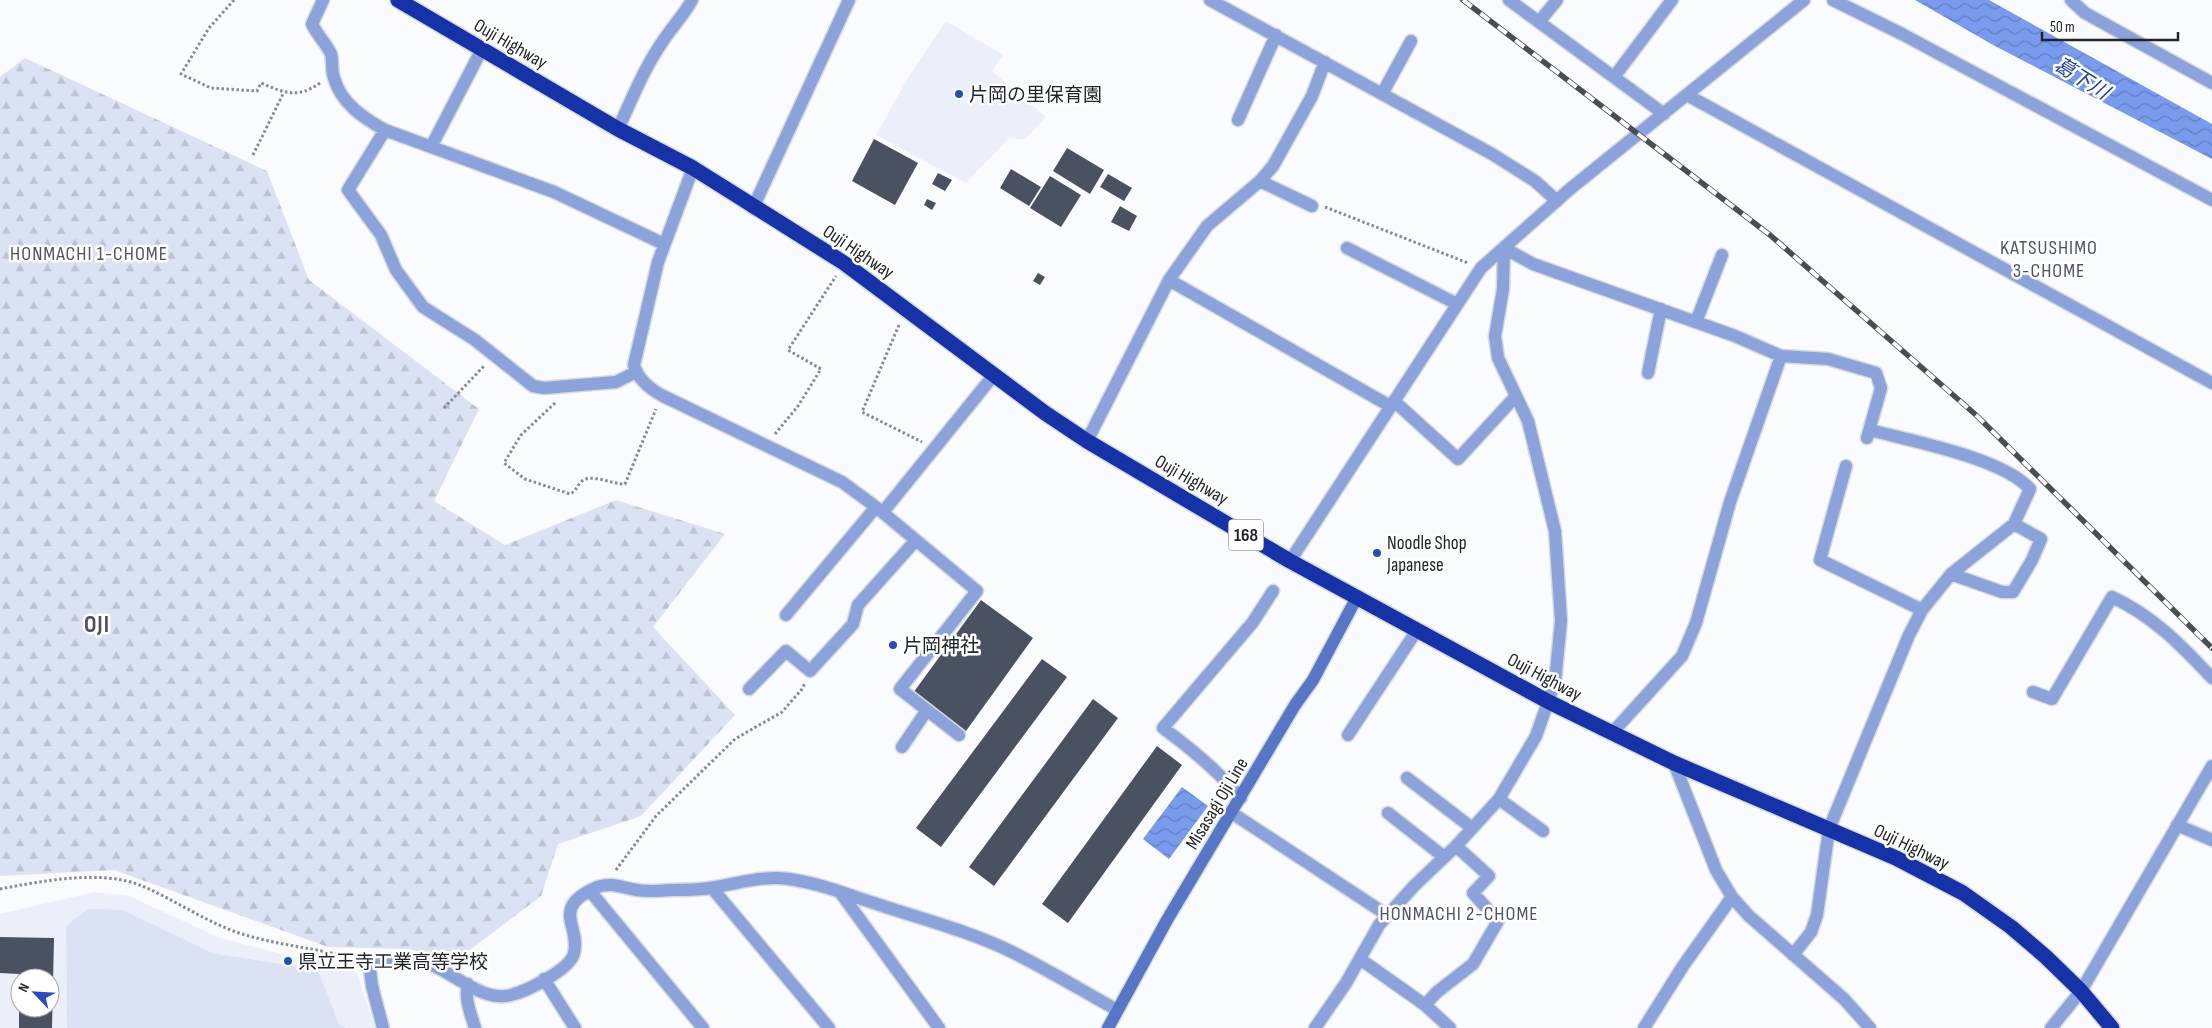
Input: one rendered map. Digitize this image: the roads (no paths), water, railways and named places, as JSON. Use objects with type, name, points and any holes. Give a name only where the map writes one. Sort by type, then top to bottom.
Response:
[{"type":"highway","name":"Ouji Highway","points":[[398,0],[618,129],[693,168],[753,208],[844,263],[906,308],[993,376],[1087,441],[1290,560],[1549,702],[1674,763],[1896,858],[1962,893],[2011,927],[2081,991],[2112,1028]]},
{"type":"main road","name":"Misasagi Oji Line","points":[[1108,1028],[1167,920],[1232,814],[1295,705],[1312,680],[1357,597]]},
{"type":"street","points":[[323,0],[312,24],[332,56],[332,74],[336,85],[348,102],[371,122],[385,130],[554,192],[664,244]]},
{"type":"street","points":[[618,129],[646,69],[692,0]]},
{"type":"street","points":[[753,208],[849,0]]},
{"type":"street","points":[[1210,0],[1515,167],[1557,201]]},
{"type":"street","points":[[1509,0],[1664,114]]},
{"type":"street","points":[[1539,22],[1556,0]]},
{"type":"street","points":[[1614,77],[1672,0]]},
{"type":"street","points":[[1290,560],[1481,268],[1557,201],[1804,0]]},
{"type":"street","points":[[1833,0],[1919,43],[2212,200]]},
{"type":"street","points":[[2071,0],[2085,13],[2212,83]]},
{"type":"street","points":[[1238,120],[1276,36]]},
{"type":"street","points":[[1382,94],[1411,41]]},
{"type":"street","points":[[431,147],[482,49]]},
{"type":"street","points":[[1087,441],[1169,280],[1207,226],[1260,181],[1274,166],[1312,96],[1325,62]]},
{"type":"street","points":[[1686,95],[2212,383]]},
{"type":"street","points":[[385,130],[348,190],[381,235],[396,270],[423,307],[475,340],[493,357],[533,386],[544,388],[616,382],[636,372]]},
{"type":"street","points":[[693,168],[664,244],[634,366],[636,372],[643,382],[663,396],[842,482],[977,591],[900,689],[959,735]]},
{"type":"street","points":[[1260,181],[1312,206]]},
{"type":"street","points":[[1347,248],[1457,304]]},
{"type":"street","points":[[1504,248],[1533,264],[1661,309],[1781,356],[1828,359],[1876,372],[1881,388],[1869,434],[1979,460],[2021,478],[2030,489],[2014,524],[1951,574],[1922,610],[1892,674],[1829,829],[1817,915],[1811,932],[1793,955]]},
{"type":"street","points":[[1315,1028],[1388,915],[1499,799],[1536,736],[1549,702],[1560,654],[1562,621],[1560,576],[1554,531],[1528,421],[1498,358],[1495,336],[1503,289],[1504,248]]},
{"type":"street","points":[[1696,322],[1722,255]]},
{"type":"street","points":[[1169,280],[1392,404],[1458,459],[1516,396]]},
{"type":"street","points":[[1648,373],[1661,309]]},
{"type":"street","points":[[1612,733],[1682,656],[1696,623],[1730,502],[1781,356]]},
{"type":"street","points":[[786,615],[934,448],[993,376]]},
{"type":"street","points":[[1846,466],[1820,560],[1922,610]]},
{"type":"street","points":[[1951,574],[2002,592],[2013,592],[2032,560],[2041,540],[2014,524]]},
{"type":"street","points":[[749,689],[786,651],[810,671],[853,624],[858,605],[916,540]]},
{"type":"street","points":[[1241,798],[1221,774],[1163,728],[1254,622],[1273,591]]},
{"type":"street","points":[[2033,692],[2052,699],[2112,597],[2132,606],[2169,633],[2212,678]]},
{"type":"street","points":[[1348,735],[1417,630]]},
{"type":"street","points":[[902,747],[927,710]]},
{"type":"street","points":[[1674,763],[1716,870],[1732,897],[1749,916],[1844,999],[1870,1028]]},
{"type":"street","points":[[2051,1028],[2081,991],[2212,766]]},
{"type":"street","points":[[1407,778],[1472,828]]},
{"type":"street","points":[[1499,799],[1544,831]]},
{"type":"street","points":[[1388,813],[1444,857]]},
{"type":"street","points":[[1232,814],[1388,915]]},
{"type":"street","points":[[2177,825],[2212,840]]},
{"type":"street","points":[[1425,1005],[1437,992],[1472,964],[1498,921],[1473,893],[1489,876],[1456,846]]},
{"type":"street","points":[[383,1028],[372,986],[369,962],[407,959],[425,962],[492,994],[510,995],[559,970],[574,954],[575,943],[569,922],[570,911],[576,901],[590,891],[605,885],[656,891],[712,888],[745,880],[779,878],[812,884],[840,892],[975,937],[1008,950],[1117,1010]]},
{"type":"street","points":[[712,888],[829,1028]]},
{"type":"street","points":[[590,891],[703,1028]]},
{"type":"street","points":[[840,892],[939,1028]]},
{"type":"street","points":[[1644,1028],[1683,966],[1732,897]]},
{"type":"street","points":[[1360,959],[1425,1005],[1450,1028]]},
{"type":"street","points":[[544,979],[575,1028]]},
{"type":"street","points":[[468,984],[466,992],[475,1028]]},
{"type":"water","name":"葛下川","points":[[1915,0],[1989,0],[2212,124],[2212,159],[1995,46]]},
{"type":"water","points":[[1182,787],[1208,806],[1169,859],[1143,839]]},
{"type":"railway","points":[[1463,0],[1770,235],[1976,415],[2212,648]]},
{"type":"place","name":"片岡の里保育園","points":[[959,94]]},
{"type":"place","name":"Noodle Shop Japanese","points":[[1377,553]]},
{"type":"place","name":"片岡神社","points":[[893,645]]},
{"type":"place","name":"県立王寺工業高等学校","points":[[288,961]]},
{"type":"district","name":"HONMACHI 1-CHOME","points":[[89,253]]},
{"type":"district","name":"KATSUSHIMO 3-CHOME","points":[[2049,258]]},
{"type":"district","name":"OJI","points":[[97,624]]},
{"type":"district","name":"HONMACHI 2-CHOME","points":[[1459,913]]}]
